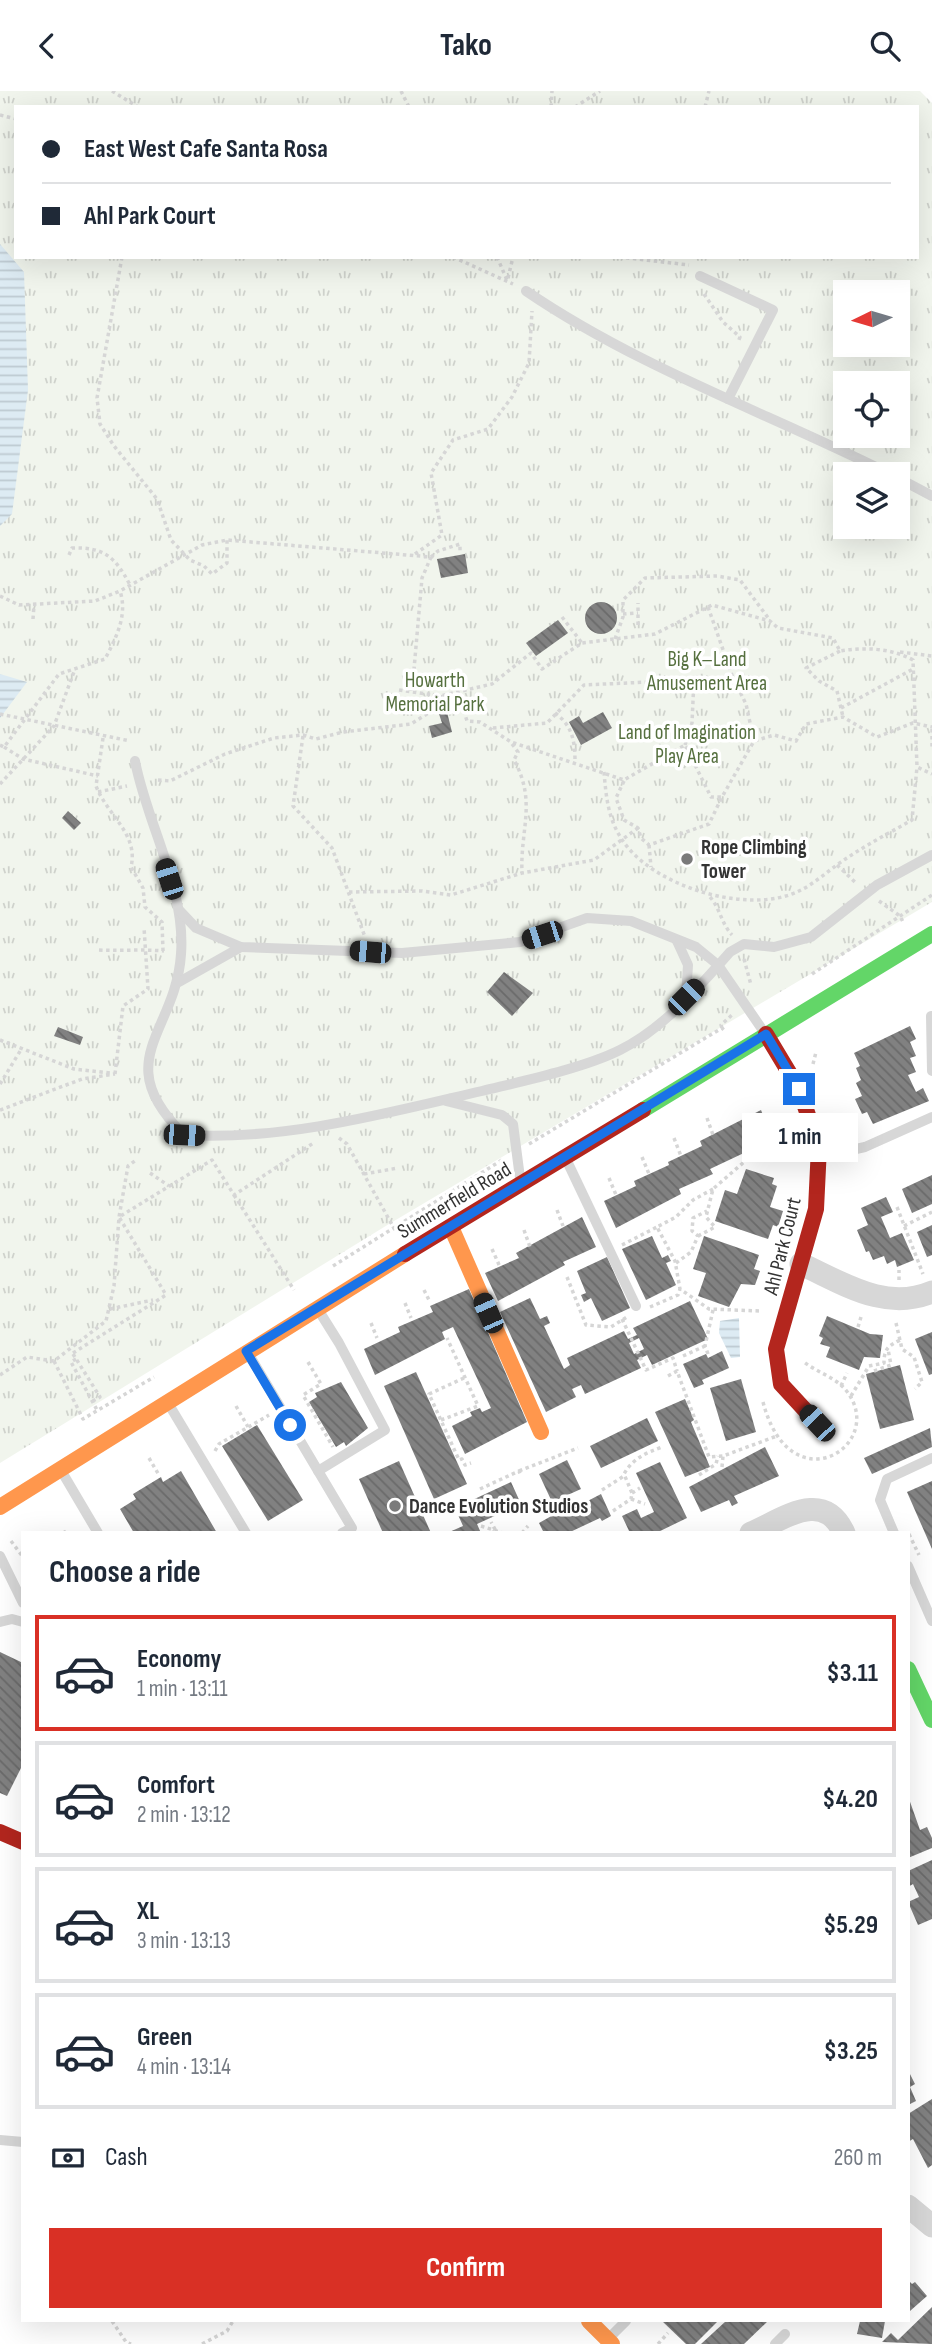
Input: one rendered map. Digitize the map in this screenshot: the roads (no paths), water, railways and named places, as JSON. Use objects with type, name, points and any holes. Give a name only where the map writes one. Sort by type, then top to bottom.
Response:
[{"type":"street","name":"Summerfield Road","points":[[0,1507],[246,1351],[932,934]]},
{"type":"street","name":"Ahl Park Court","points":[[766,1034],[799,1089],[812,1121],[820,1157],[816,1209],[776,1349],[781,1384],[817,1423]]},
{"type":"street","points":[[451,1227],[541,1431]]},
{"type":"street","points":[[801,1264],[880,1300],[920,1297],[927,1283]]},
{"type":"street","points":[[756,1531],[810,1508],[824,1510],[841,1527]]},
{"type":"street","points":[[910,1673],[932,1720]]},
{"type":"street","points":[[0,1832],[21,1841]]},
{"type":"street","points":[[910,2207],[931,2223]]},
{"type":"street","points":[[590,2322],[610,2342]]},
{"type":"lane","points":[[699,271],[773,310],[728,399]]},
{"type":"lane","points":[[526,291],[581,327],[647,363],[864,462]]},
{"type":"lane","points":[[910,484],[932,496]]},
{"type":"lane","points":[[135,761],[144,802],[178,908],[181,951],[179,982],[150,1046],[149,1075],[153,1094],[163,1114],[184,1135],[221,1137],[369,1118],[529,1080],[619,1050],[655,1027],[730,952],[744,944],[774,947],[810,937],[866,893],[932,855]]},
{"type":"lane","points":[[178,908],[196,928],[241,947],[370,952],[446,951],[520,942],[587,918],[631,921],[696,947],[718,965],[766,1034]]},
{"type":"lane","points":[[677,941],[688,965],[686,997]]},
{"type":"lane","points":[[179,982],[241,947]]},
{"type":"lane","points":[[931,1016],[932,1071]]},
{"type":"lane","points":[[443,1100],[508,1119],[513,1124],[521,1184]]},
{"type":"lane","points":[[820,1157],[865,1147],[932,1117]]},
{"type":"lane","points":[[565,1157],[636,1311]]},
{"type":"lane","points":[[316,1308],[339,1343],[385,1430],[318,1471]]},
{"type":"lane","points":[[246,1351],[318,1471],[350,1531]]},
{"type":"lane","points":[[167,1402],[245,1531]]},
{"type":"lane","points":[[893,1531],[880,1500],[887,1479],[932,1458]]},
{"type":"lane","points":[[60,1469],[97,1531]]},
{"type":"lane","points":[[0,1556],[21,1599]]},
{"type":"lane","points":[[910,1571],[932,1621]]},
{"type":"lane","points":[[0,1622],[12,1619],[21,1621]]},
{"type":"lane","points":[[0,2140],[21,2141]]},
{"type":"lane","points":[[610,2342],[625,2322]]},
{"type":"lane","points":[[775,2344],[785,2334]]},
{"type":"place","name":"Rope Climbing Tower","points":[[687,859]]},
{"type":"place","name":"Dance Evolution Studios","points":[[395,1506]]},
{"type":"park label","name":"Big K–Land Amusement Area","points":[[707,671]]},
{"type":"park label","name":"Howarth Memorial Park","points":[[435,692]]},
{"type":"park label","name":"Land of Imagination Play Area","points":[[687,744]]}]
